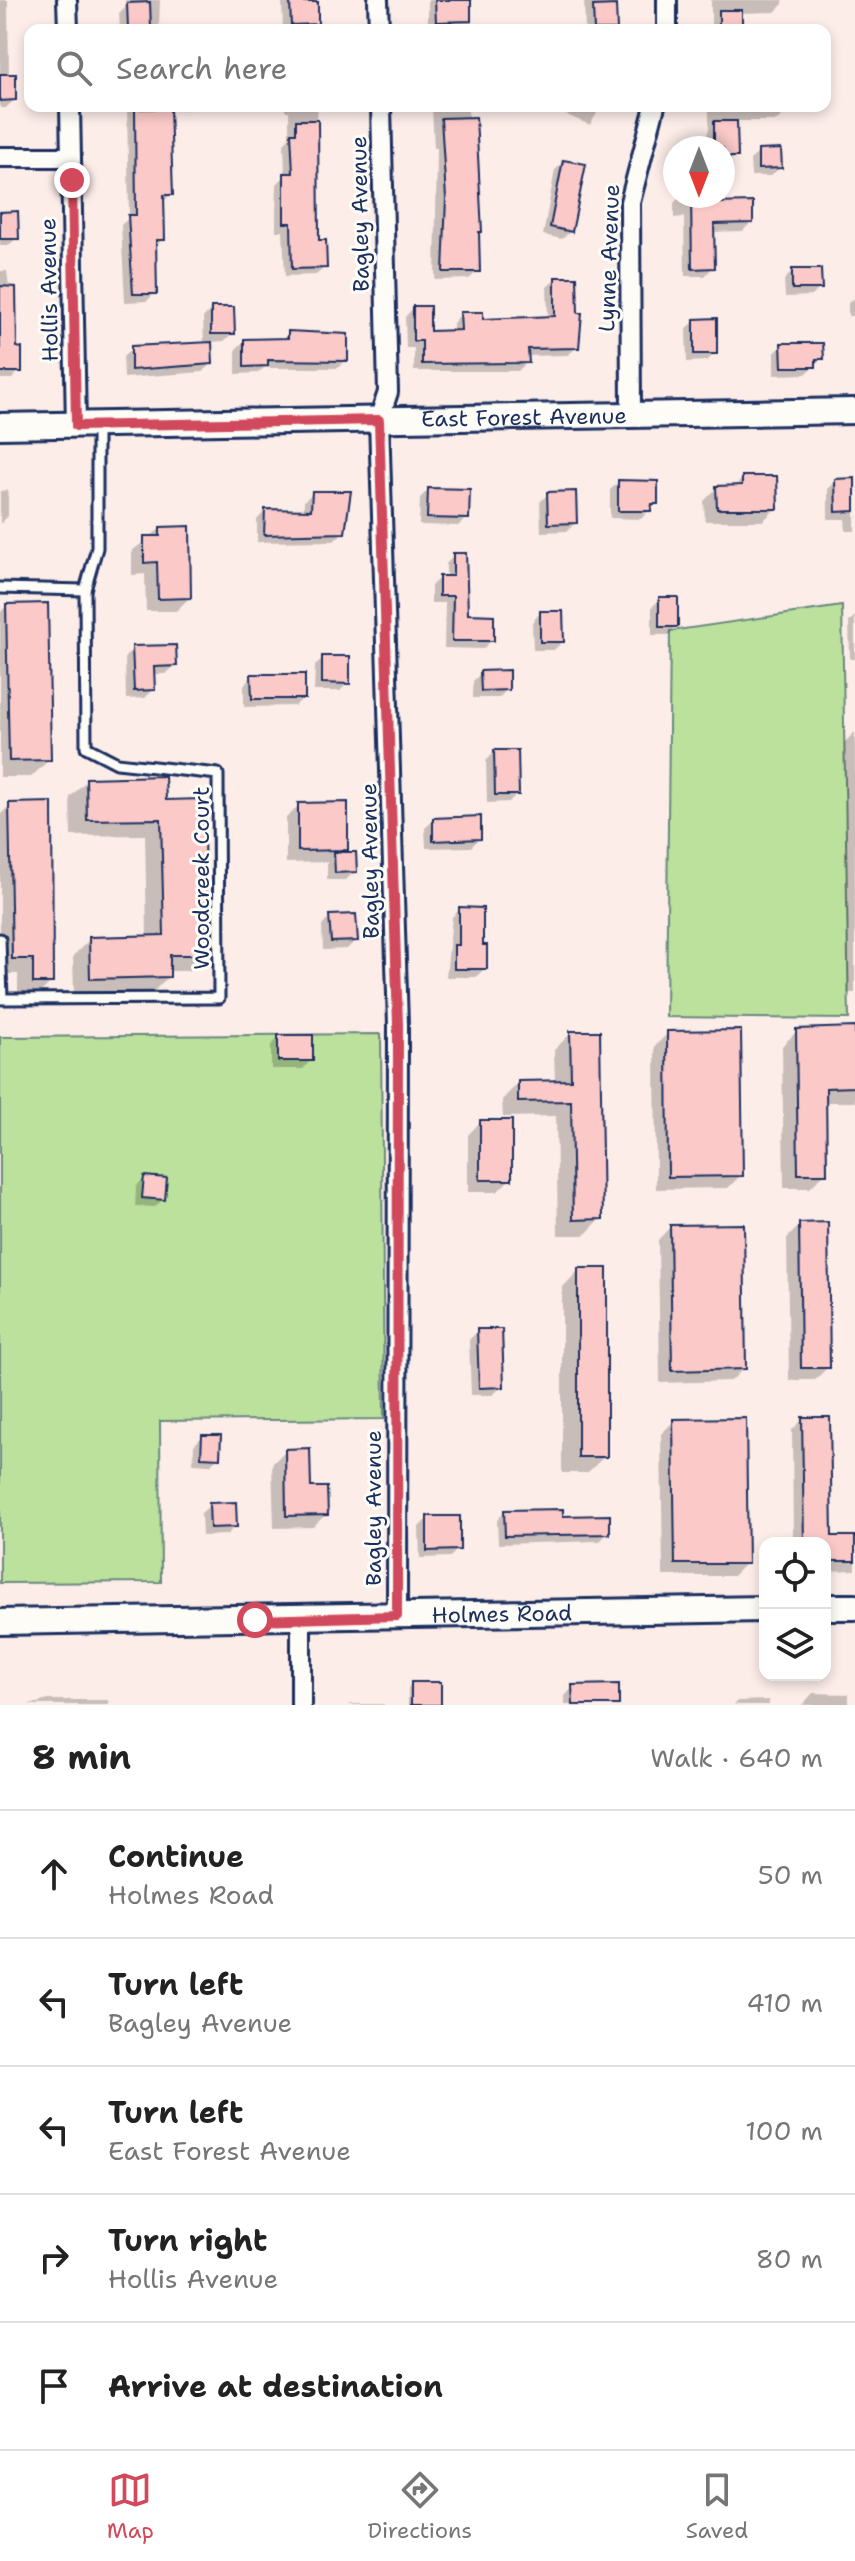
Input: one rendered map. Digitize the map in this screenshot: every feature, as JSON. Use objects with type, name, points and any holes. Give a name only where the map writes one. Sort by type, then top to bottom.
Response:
[{"type":"street","points":[[67,0],[68,24]]},
{"type":"street","points":[[378,0],[379,24]]},
{"type":"street","points":[[667,0],[667,24]]},
{"type":"street","name":"Hollis Avenue","points":[[70,112],[86,426]]},
{"type":"street","name":"Bagley Avenue","points":[[381,112],[388,392],[379,420],[398,1025],[397,1616]]},
{"type":"street","name":"Lynne Avenue","points":[[631,414],[630,202],[653,112]]},
{"type":"street","points":[[0,157],[71,157]]},
{"type":"street","name":"East Forest Avenue","points":[[0,426],[855,411]]},
{"type":"street","points":[[831,1607],[855,1607]]},
{"type":"street","name":"Holmes Road","points":[[0,1622],[759,1609]]},
{"type":"street","points":[[301,1619],[301,1705]]},
{"type":"lane","name":"Woodcreek Court","points":[[0,939],[2,999],[219,998],[218,774],[117,763],[86,747],[85,590],[97,548],[86,426]]},
{"type":"lane","points":[[0,588],[85,590]]},
{"type":"green space","points":[[842,606],[849,1019],[666,1017],[670,631]]},
{"type":"green space","points":[[381,1034],[384,1419],[160,1421],[161,1582],[0,1583],[0,1037]]},
{"type":"building","points":[[435,0],[471,0],[471,21],[436,22]]},
{"type":"building","points":[[150,2],[151,24],[128,24],[127,3]]},
{"type":"building","points":[[290,2],[318,2],[318,24],[291,24]]},
{"type":"building","points":[[616,5],[617,24],[594,24],[593,6]]},
{"type":"building","points":[[719,10],[742,10],[742,24],[719,24]]},
{"type":"building","points":[[0,74],[16,74],[16,100],[0,101]]},
{"type":"building","points":[[135,112],[170,112],[173,195],[164,195],[165,240],[156,240],[157,294],[133,294],[128,215],[136,215]]},
{"type":"building","points":[[476,117],[482,232],[479,232],[480,272],[443,272],[446,198],[441,118]]},
{"type":"building","points":[[296,120],[318,120],[319,240],[326,240],[327,268],[292,269],[291,223],[284,223],[284,173],[293,173],[291,133],[296,133]]},
{"type":"building","points":[[714,121],[737,121],[738,157],[735,157],[735,136],[714,136]]},
{"type":"building","points":[[781,149],[782,168],[758,169],[758,150]]},
{"type":"building","points":[[563,160],[586,164],[572,232],[550,227]]},
{"type":"building","points":[[735,202],[753,202],[753,223],[714,224],[715,268],[692,269],[691,208],[735,208]]},
{"type":"building","points":[[18,211],[19,239],[0,239],[0,212]]},
{"type":"building","points":[[792,269],[821,269],[822,289],[792,289]]},
{"type":"building","points":[[555,277],[577,277],[578,313],[582,313],[579,348],[528,349],[529,363],[422,364],[422,341],[413,341],[413,306],[430,306],[430,331],[461,330],[460,312],[483,312],[483,319],[555,316]]},
{"type":"building","points":[[0,286],[16,287],[17,347],[22,348],[22,372],[0,372]]},
{"type":"building","points":[[211,307],[234,307],[235,334],[211,334]]},
{"type":"building","points":[[717,318],[717,354],[694,354],[694,319]]},
{"type":"building","points":[[288,331],[348,334],[348,361],[268,360],[268,366],[244,367],[244,339],[288,338]]},
{"type":"building","points":[[212,342],[213,364],[131,370],[131,346]]},
{"type":"building","points":[[781,343],[823,343],[824,359],[816,359],[816,367],[782,367]]},
{"type":"building","points":[[742,476],[777,476],[778,509],[717,509],[716,486],[742,485]]},
{"type":"building","points":[[855,478],[855,511],[836,512],[835,479]]},
{"type":"building","points":[[618,480],[658,481],[658,504],[652,504],[651,511],[618,511]]},
{"type":"building","points":[[428,488],[470,489],[469,519],[427,518]]},
{"type":"building","points":[[312,491],[351,491],[345,533],[264,535],[265,509],[311,510]]},
{"type":"building","points":[[576,491],[577,523],[548,524],[547,492]]},
{"type":"building","points":[[190,526],[191,598],[158,599],[157,562],[144,563],[144,536],[160,536],[160,527]]},
{"type":"building","points":[[453,553],[466,553],[468,614],[494,615],[494,641],[452,641],[453,596],[439,596],[439,576],[453,576]]},
{"type":"building","points":[[659,597],[678,597],[678,627],[659,627]]},
{"type":"building","points":[[48,603],[51,760],[9,761],[6,604]]},
{"type":"building","points":[[540,611],[563,611],[564,642],[540,642]]},
{"type":"building","points":[[176,645],[177,666],[154,667],[155,690],[134,691],[132,646]]},
{"type":"building","points":[[322,656],[350,656],[350,684],[322,683]]},
{"type":"building","points":[[509,670],[509,690],[481,691],[480,671]]},
{"type":"building","points":[[251,674],[305,674],[305,699],[252,699]]},
{"type":"building","points":[[494,750],[518,750],[519,795],[495,795]]},
{"type":"building","points":[[165,776],[166,800],[203,799],[207,955],[170,955],[170,977],[90,979],[89,937],[164,935],[161,819],[87,820],[86,778]]},
{"type":"building","points":[[52,802],[53,983],[33,983],[33,959],[12,959],[9,803]]},
{"type":"building","points":[[348,802],[348,850],[298,851],[298,803]]},
{"type":"building","points":[[481,816],[481,839],[433,841],[433,818]]},
{"type":"building","points":[[334,852],[356,852],[357,872],[335,873]]},
{"type":"building","points":[[459,907],[483,908],[483,945],[487,945],[487,969],[454,969],[454,945],[459,945]]},
{"type":"building","points":[[356,914],[358,941],[331,942],[329,915]]},
{"type":"building","points":[[855,1027],[855,1087],[826,1088],[827,1174],[798,1174],[796,1029]]},
{"type":"building","points":[[741,1030],[743,1176],[668,1177],[667,1031]]},
{"type":"building","points":[[570,1031],[600,1031],[603,1219],[573,1220],[571,1101],[518,1102],[518,1081],[571,1080]]},
{"type":"building","points":[[278,1035],[313,1035],[313,1061],[278,1061]]},
{"type":"building","points":[[480,1120],[512,1120],[512,1180],[480,1180]]},
{"type":"building","points":[[144,1176],[167,1178],[165,1200],[142,1198]]},
{"type":"building","points":[[828,1222],[830,1368],[801,1368],[799,1223]]},
{"type":"building","points":[[744,1224],[746,1369],[672,1371],[670,1225]]},
{"type":"building","points":[[578,1268],[607,1268],[607,1457],[578,1457]]},
{"type":"building","points":[[477,1329],[502,1329],[504,1387],[479,1388]]},
{"type":"building","points":[[802,1417],[830,1417],[832,1536],[855,1536],[855,1561],[831,1561],[831,1537],[804,1537]]},
{"type":"building","points":[[746,1418],[748,1564],[675,1564],[673,1419]]},
{"type":"building","points":[[202,1435],[221,1435],[220,1458],[201,1457]]},
{"type":"building","points":[[310,1448],[311,1487],[327,1487],[328,1515],[286,1516],[285,1449]]},
{"type":"building","points":[[236,1502],[237,1527],[210,1528],[209,1503]]},
{"type":"building","points":[[563,1509],[563,1516],[610,1515],[610,1534],[505,1536],[504,1510]]},
{"type":"building","points":[[427,1516],[460,1516],[460,1550],[427,1551]]},
{"type":"building","points":[[411,1682],[441,1682],[441,1705],[411,1705]]},
{"type":"building","points":[[619,1684],[619,1705],[573,1705],[572,1685]]},
{"type":"route","points":[[72,180],[76,426],[379,420],[398,1025],[397,1616],[255,1620]]}]
